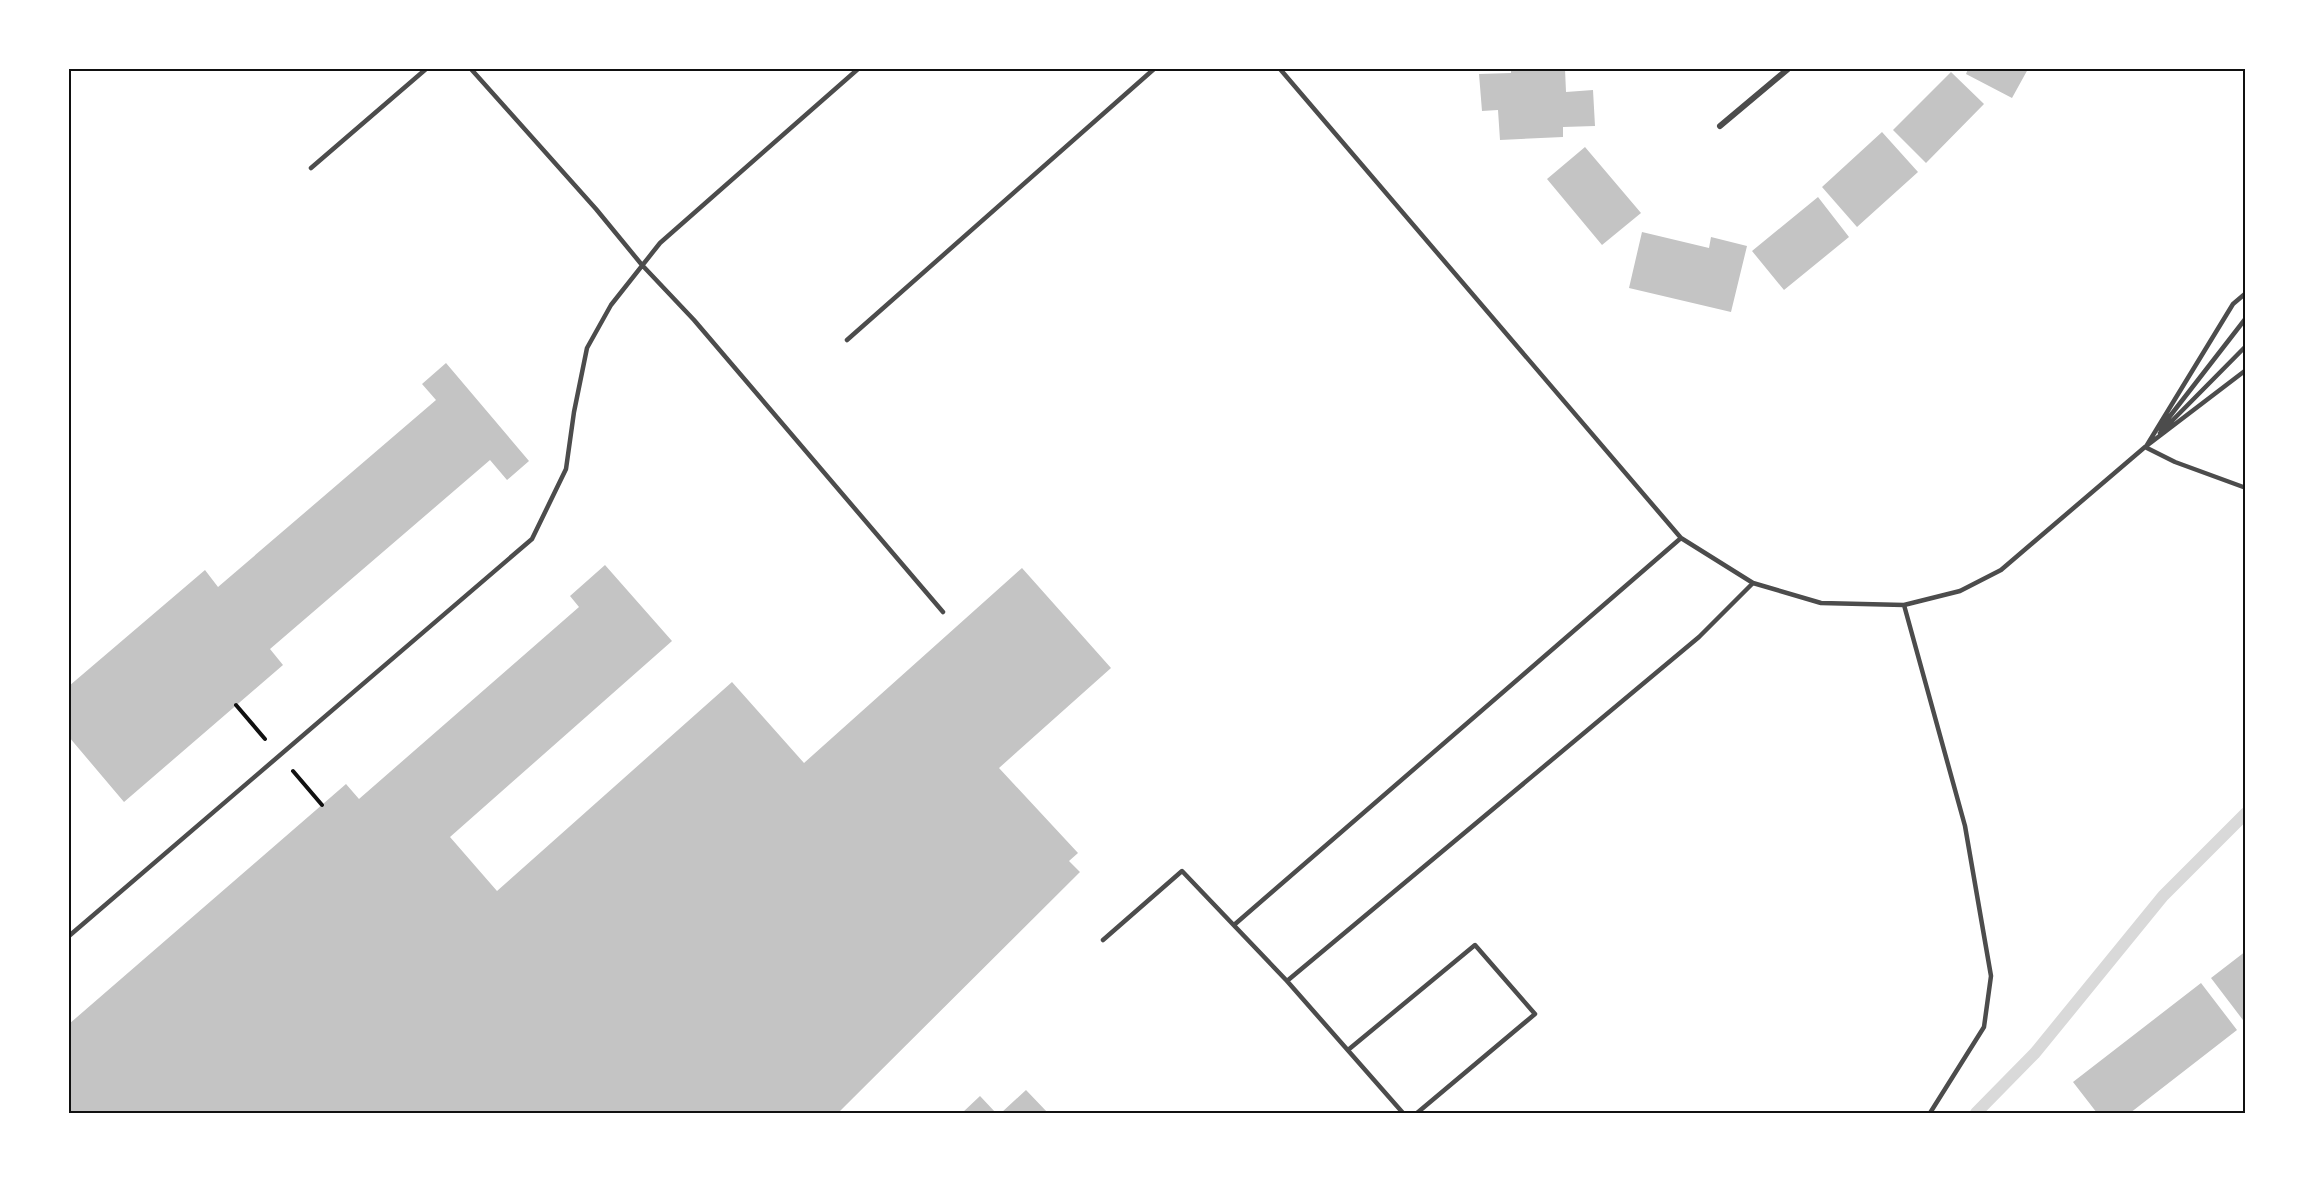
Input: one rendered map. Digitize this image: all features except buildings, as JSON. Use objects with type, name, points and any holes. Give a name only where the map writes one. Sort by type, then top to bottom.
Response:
[{"type":"street","points":[[1720,126],[1788,69]]},
{"type":"lane","points":[[311,168],[426,69]]},
{"type":"lane","points":[[471,69],[596,209],[642,265],[694,320],[943,612]]},
{"type":"lane","points":[[69,936],[532,539],[566,469],[574,412],[587,348],[610,305],[660,243],[858,69]]},
{"type":"lane","points":[[847,340],[1154,69]]},
{"type":"lane","points":[[1280,69],[1681,538],[1753,583],[1821,603],[1904,605],[1960,591],[2001,570],[2145,447],[2246,370]]},
{"type":"lane","points":[[2145,447],[2233,304],[2246,293]]},
{"type":"lane","points":[[2145,447],[2246,318]]},
{"type":"lane","points":[[2145,447],[2246,346]]},
{"type":"lane","points":[[2145,447],[2175,462],[2246,488]]},
{"type":"lane","points":[[1234,925],[1681,538]]},
{"type":"lane","points":[[1287,981],[1699,637],[1753,583]]},
{"type":"lane","points":[[1904,605],[1965,826],[1991,976],[1984,1027],[1930,1113]]},
{"type":"lane","points":[[1103,940],[1182,871],[1287,981],[1403,1113]]},
{"type":"lane","points":[[1348,1050],[1475,945],[1535,1014],[1417,1113]]},
{"type":"waterway","points":[[1976,1113],[2035,1053],[2163,896],[2246,813]]}]
